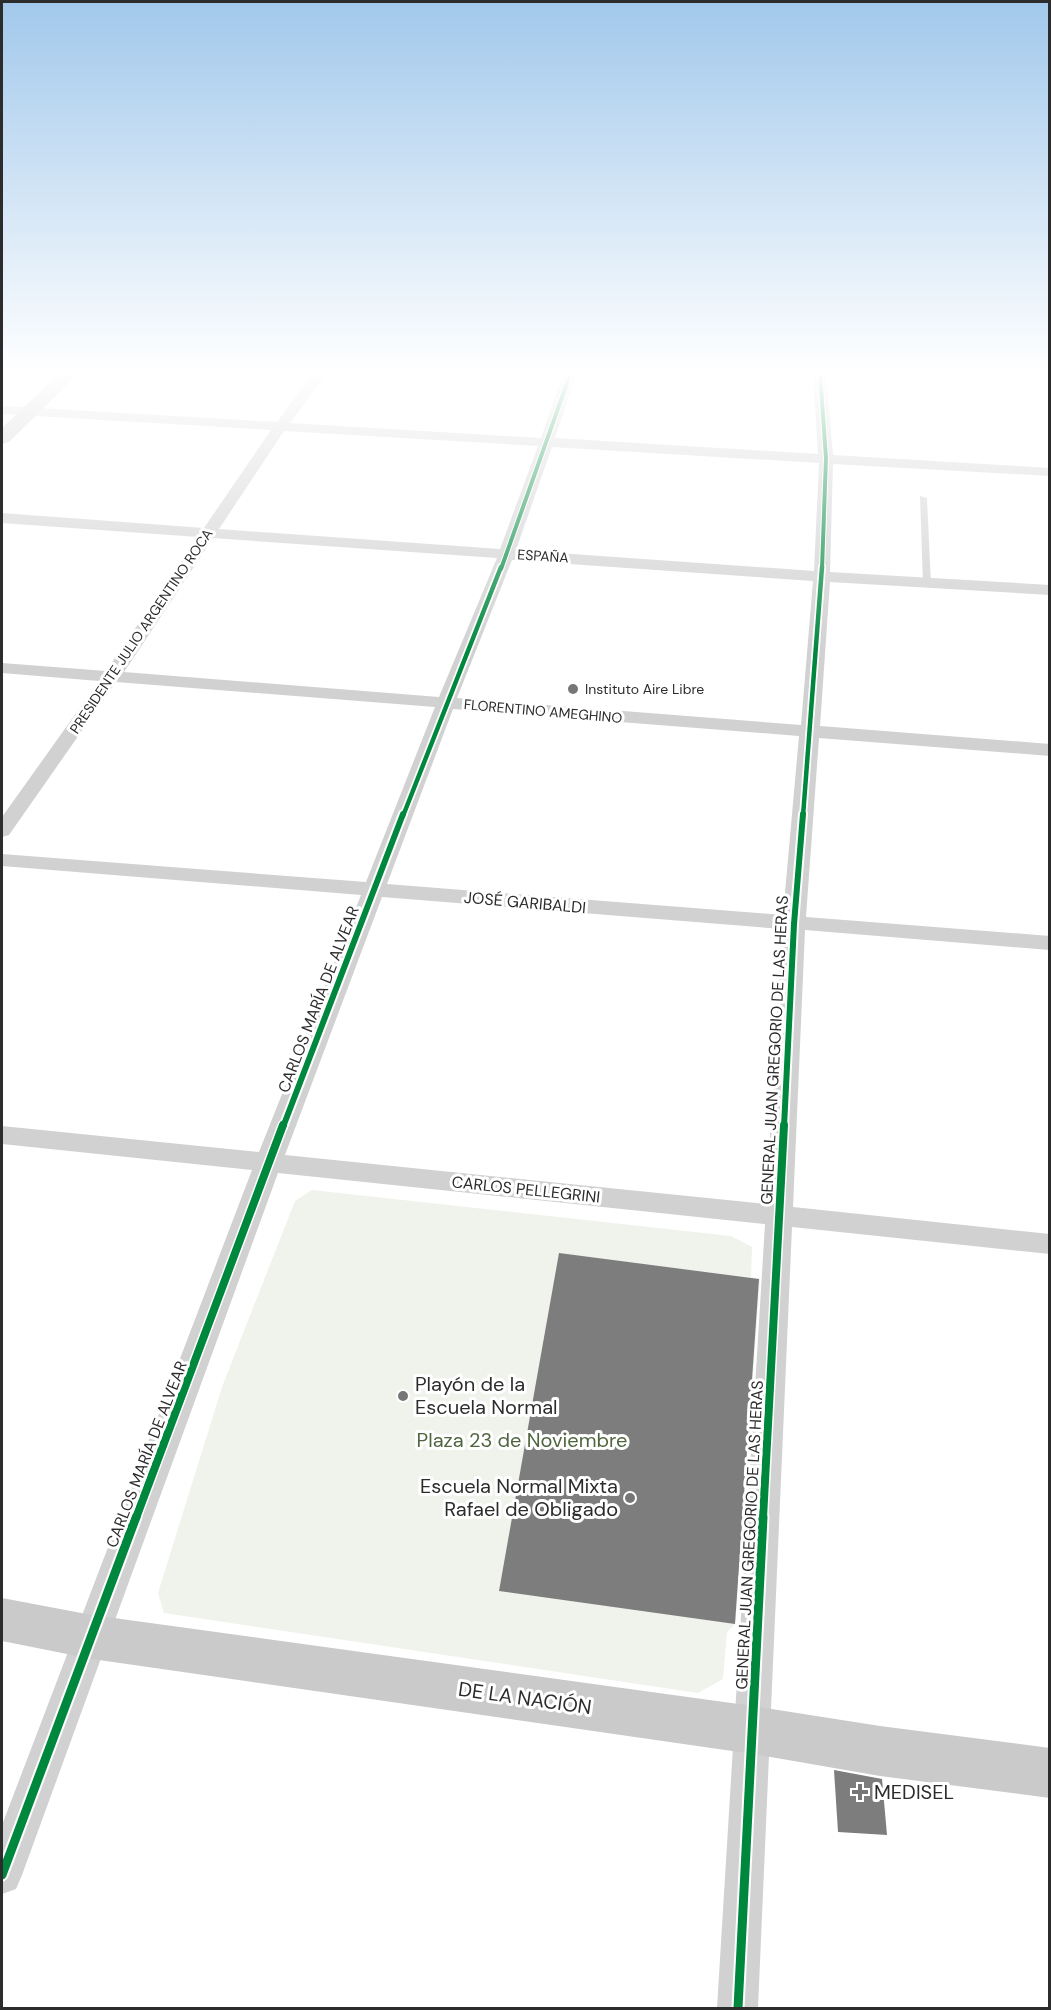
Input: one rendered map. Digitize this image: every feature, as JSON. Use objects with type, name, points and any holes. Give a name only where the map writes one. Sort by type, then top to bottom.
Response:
[{"type":"street","name":"PRESIDENTE JULIO ARGENTINO ROCA","points":[[2,831],[111,677],[254,466]]},
{"type":"street","name":"CARLOS MARÍA DE ALVEAR","points":[[2,1875],[269,1162],[539,466]]},
{"type":"street","name":"GENERAL JUAN GREGORIO DE LAS HERAS","points":[[738,2008],[794,924],[822,577],[826,466]]},
{"type":"street","points":[[951,466],[1050,472]]},
{"type":"street","name":"ESPAÑA","points":[[2,518],[822,577],[1050,591]]},
{"type":"street","name":"FLORENTINO AMEGHINO","points":[[2,668],[1050,750]]},
{"type":"street","name":"JOSÉ GARIBALDI","points":[[2,860],[1050,943]]},
{"type":"street","name":"CARLOS PELLEGRINI","points":[[2,1135],[1050,1244]]},
{"type":"street","name":"DE LA NACIÓN","points":[[2,1620],[92,1637],[753,1730],[880,1751],[1050,1773]]},
{"type":"lane","points":[[923,498],[927,584]]},
{"type":"green space","name":"Plaza 23 de Noviembre","points":[[312,1190],[731,1236],[752,1247],[751,1277],[760,1279],[735,1624],[727,1632],[723,1679],[698,1693],[164,1613],[158,1593],[222,1387],[295,1201]]},
{"type":"building","name":"Escuela Normal Mixta Rafael de Obligado","points":[[559,1253],[759,1279],[735,1624],[499,1591]]},
{"type":"building","name":"MEDISEL","points":[[834,1770],[882,1779],[887,1835],[838,1832]]},
{"type":"cycle path","points":[[2,1875],[269,1162],[446,703],[507,553],[538,466]]},
{"type":"cycle path","points":[[738,2008],[794,924],[822,577],[826,466]]},
{"type":"place","name":"Instituto Aire Libre","points":[[573,689]]},
{"type":"place","name":"Playón de la Escuela Normal","points":[[403,1396]]},
{"type":"place","name":"Escuela Normal Mixta Rafael de Obligado","points":[[630,1498]]},
{"type":"place","name":"MEDISEL","points":[[860,1792]]}]
